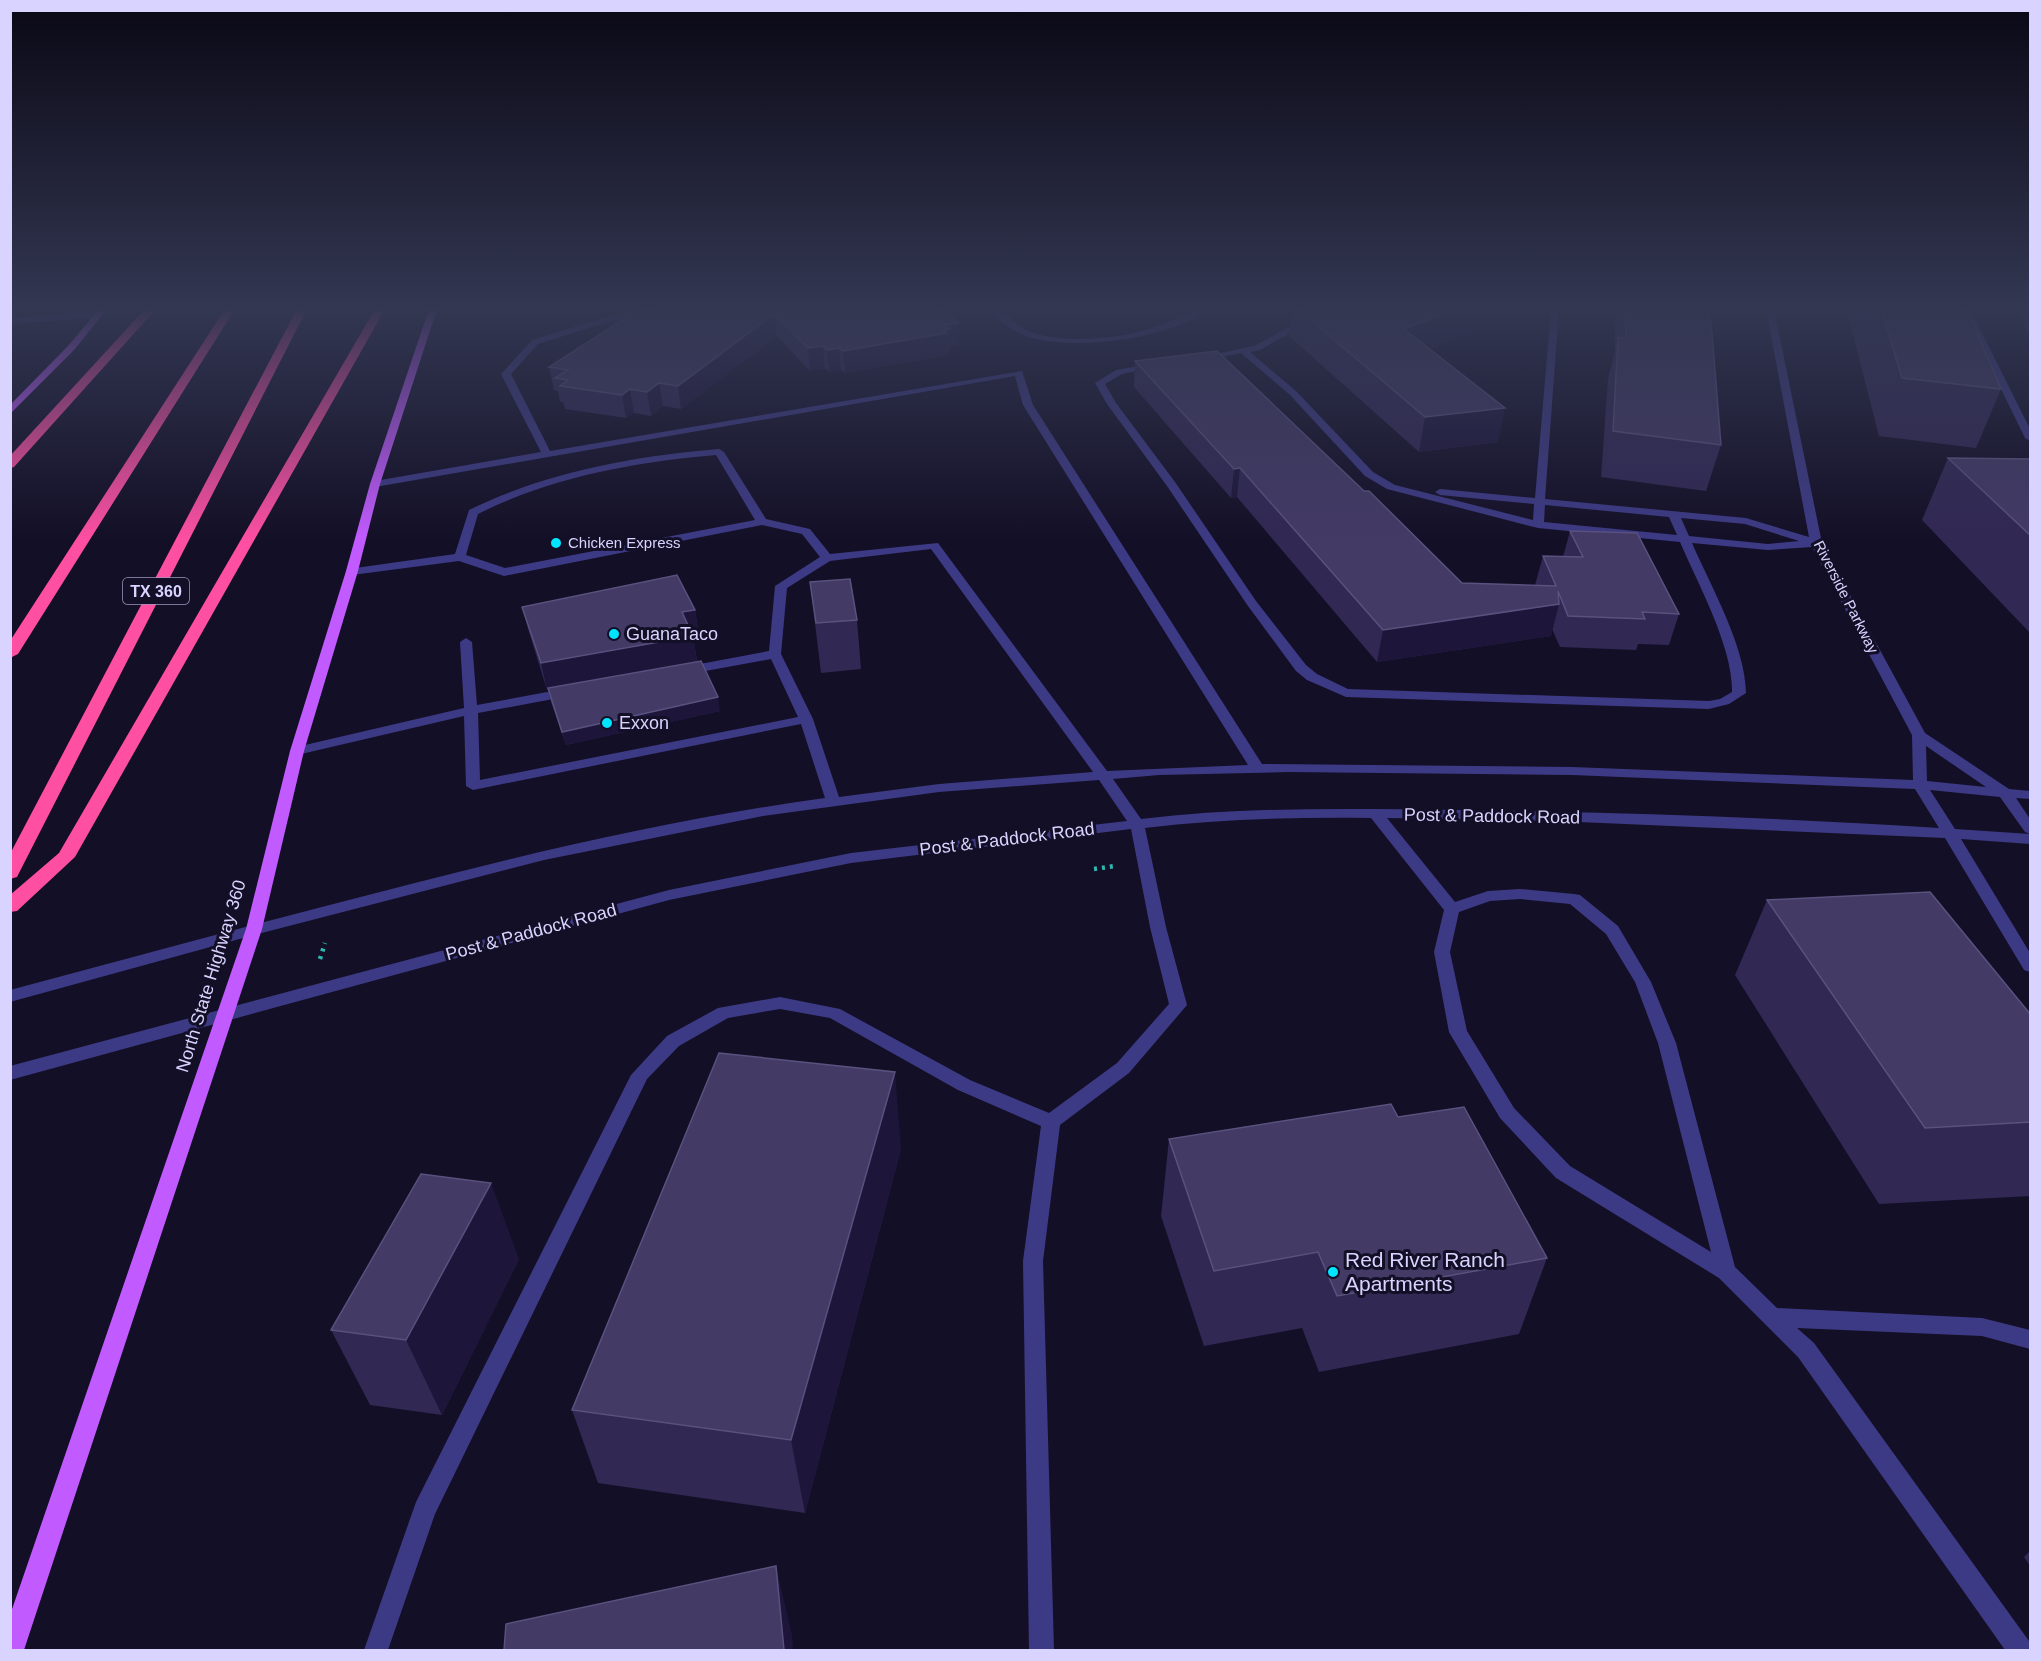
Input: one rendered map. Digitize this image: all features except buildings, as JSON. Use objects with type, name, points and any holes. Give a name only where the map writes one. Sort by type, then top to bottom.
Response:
[{"type":"highway","points":[[10,464],[80,387]]},
{"type":"highway","points":[[10,654],[181,387]]},
{"type":"highway","name":"TX 360","points":[[10,873],[262,387]]},
{"type":"highway","points":[[10,906],[66,857],[336,387]]},
{"type":"main road","points":[[10,411],[34,387]]},
{"type":"main road","name":"North State Highway 360","points":[[11,1650],[254,929],[297,751],[352,571],[375,484],[407,387]]},
{"type":"street","points":[[512,387],[546,453]]},
{"type":"street","points":[[375,484],[939,387]]},
{"type":"street","points":[[1023,387],[1028,405],[1093,511],[1258,768]]},
{"type":"street","points":[[1102,387],[1112,404],[1171,484],[1252,603],[1301,668],[1312,677],[1346,693],[1514,700],[1723,704],[1738,693],[1739,674],[1724,631],[1674,515]]},
{"type":"street","points":[[1285,387],[1369,474],[1381,483],[1398,489],[1538,525],[1768,546],[1816,543]]},
{"type":"street","points":[[1538,525],[1549,387]]},
{"type":"street","name":"Riverside Parkway","points":[[1785,387],[1816,543],[1919,735],[1920,785]]},
{"type":"street","points":[[2005,387],[2031,438]]},
{"type":"street","points":[[460,557],[473,512],[494,500],[554,479],[719,452],[762,522]]},
{"type":"street","points":[[1398,489],[1539,500],[1746,521],[1816,543]]},
{"type":"street","points":[[352,571],[460,557],[504,572],[762,522],[806,531],[827,558]]},
{"type":"street","points":[[833,802],[806,719],[776,654],[781,586],[827,558],[934,545],[1057,710],[1137,824],[1158,927],[1178,1005],[1123,1068],[1052,1122],[1034,1261],[1042,1650]]},
{"type":"street","points":[[466,642],[473,786],[806,719]]},
{"type":"street","points":[[670,674],[776,654]]},
{"type":"street","points":[[297,751],[471,710],[588,689]]},
{"type":"street","name":"Riverside Parkway","points":[[1919,735],[2004,792],[2031,829]]},
{"type":"street","points":[[10,996],[254,929],[544,855],[763,811],[939,788],[1102,775],[1258,768],[1572,771],[1920,785],[2031,795]]},
{"type":"street","points":[[1920,785],[2031,966]]},
{"type":"street","points":[[1375,813],[1452,909]]},
{"type":"street","name":"Post & Paddock Road","points":[[10,1073],[669,895],[851,858],[1188,818],[1375,813],[1556,816],[1951,833],[2031,839]]},
{"type":"street","points":[[1452,909],[1488,896],[1520,894],[1574,900],[1612,930],[1643,982],[1667,1043],[1726,1272]]},
{"type":"street","points":[[1452,909],[1442,952],[1458,1032],[1507,1113],[1563,1172],[1726,1272],[1806,1350],[2020,1650]]},
{"type":"street","points":[[376,1650],[424,1510],[640,1075],[674,1041],[724,1012],[780,1003],[834,1013],[964,1085],[1052,1122]]},
{"type":"street","points":[[1772,1317],[1982,1327],[2031,1339]]},
{"type":"path","points":[[318,962],[326,940]]},
{"type":"place","name":"Chicken Express","points":[[556,543]]},
{"type":"place","name":"GuanaTaco","points":[[614,634]]},
{"type":"place","name":"Exxon","points":[[607,723]]},
{"type":"place","name":"Red River Ranch Apartments","points":[[1333,1272]]}]
